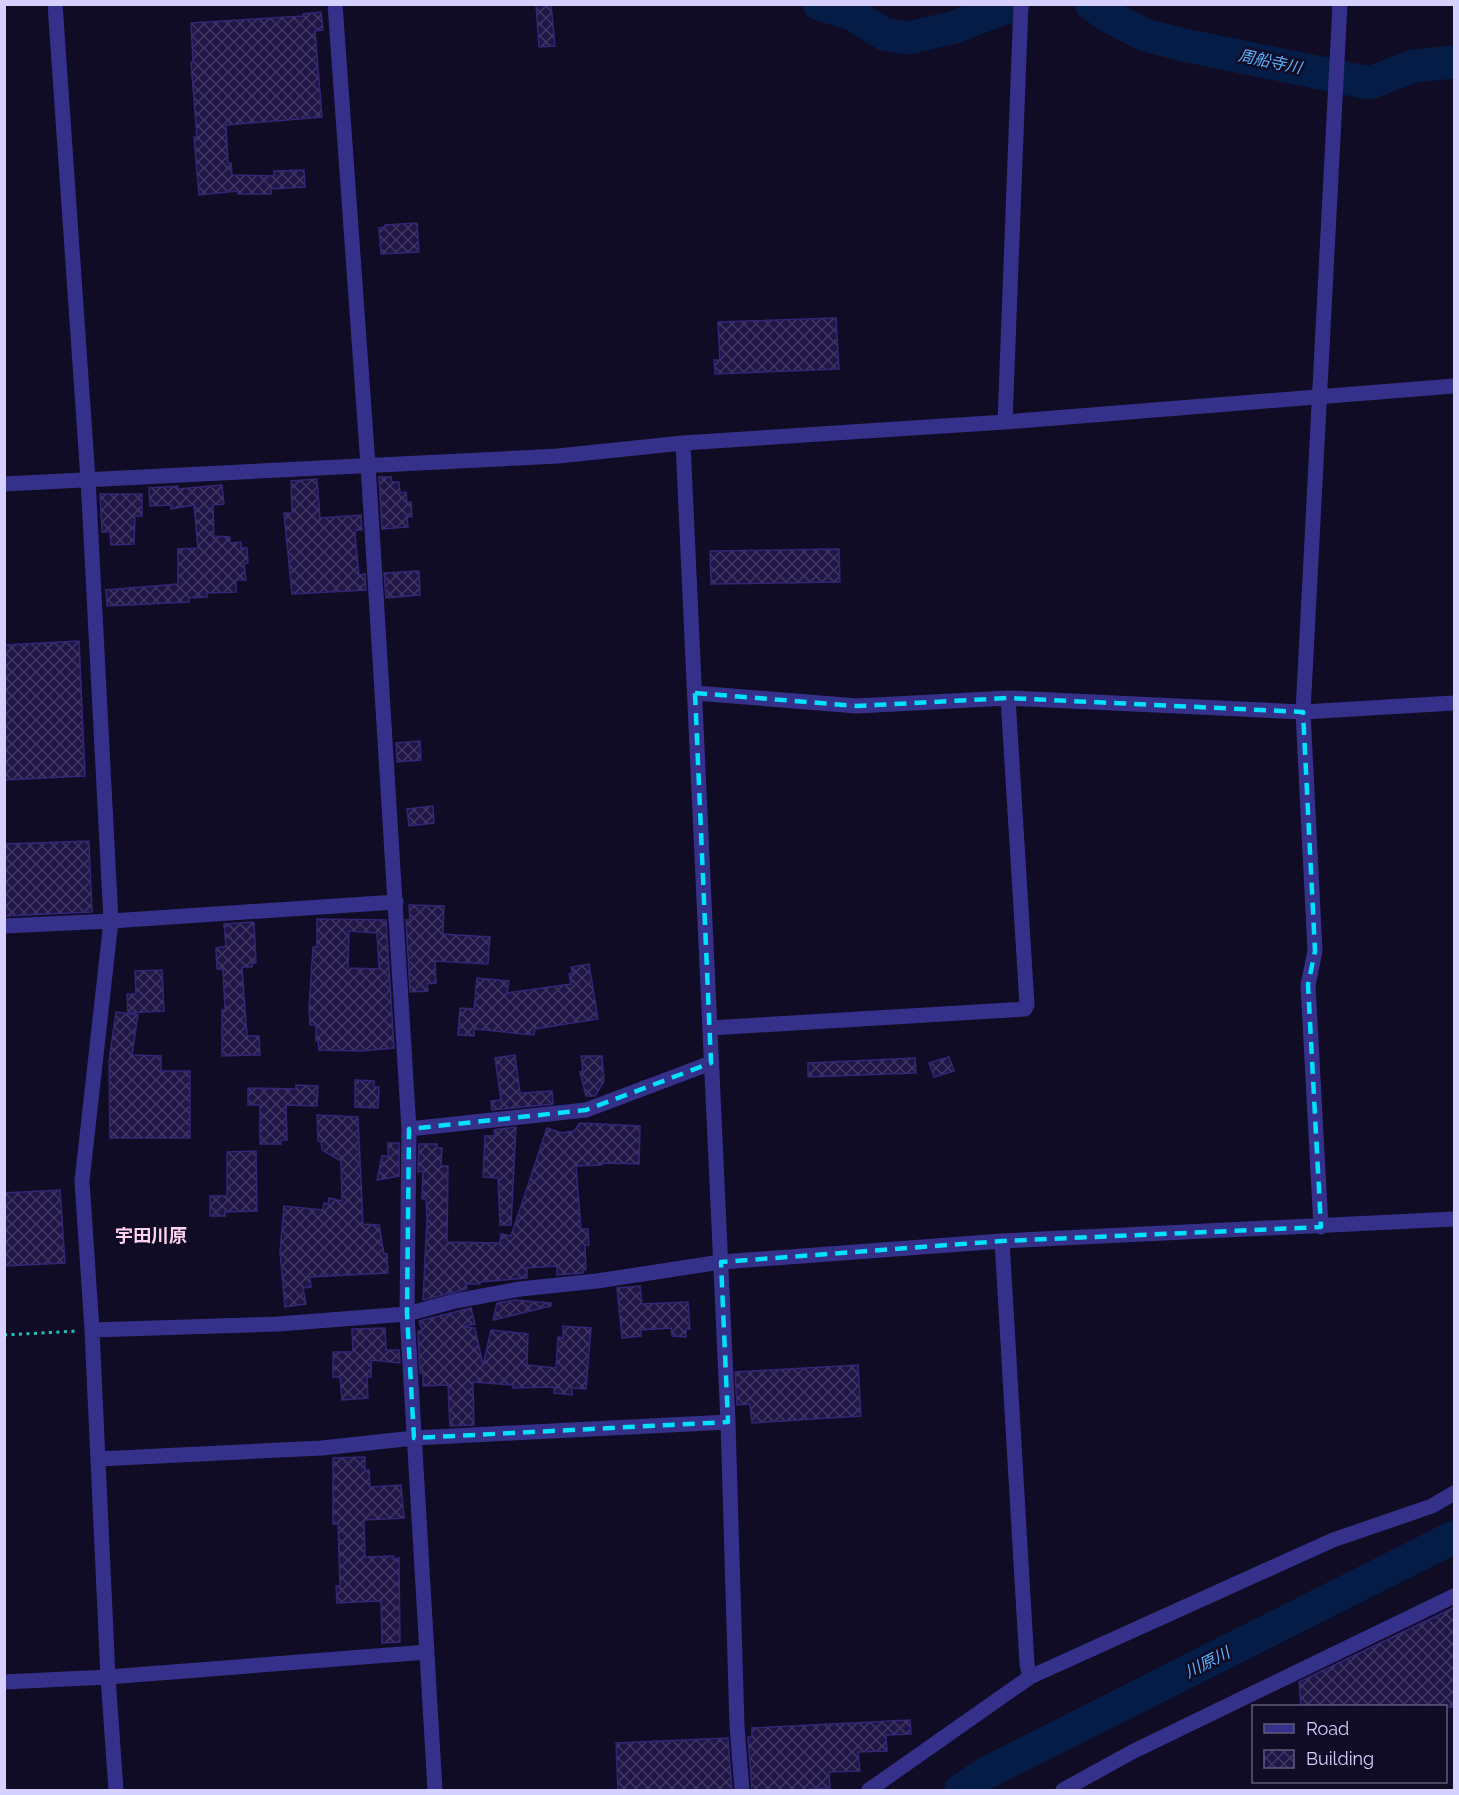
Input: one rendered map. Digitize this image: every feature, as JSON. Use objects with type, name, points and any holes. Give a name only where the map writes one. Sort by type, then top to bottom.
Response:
[{"type":"street","points":[[55,4],[88,479],[111,921],[82,1181],[116,1791]]},
{"type":"street","points":[[335,4],[368,465],[409,1129],[407,1314],[435,1791]]},
{"type":"street","points":[[1321,1227],[1308,985],[1316,951],[1303,712],[1340,4]]},
{"type":"street","points":[[1005,422],[1021,10]]},
{"type":"street","points":[[4,484],[558,456],[683,443],[1005,422],[1455,386]]},
{"type":"street","points":[[683,443],[728,1422],[737,1726],[742,1791]]},
{"type":"street","points":[[695,693],[856,706],[1008,698],[1303,712],[1455,703]]},
{"type":"street","points":[[710,1028],[1025,1009],[1027,1005],[1008,698]]},
{"type":"street","points":[[4,926],[396,902]]},
{"type":"street","points":[[409,1129],[586,1110],[711,1063]]},
{"type":"street","points":[[92,1330],[278,1324],[407,1314],[455,1301],[520,1289],[597,1281],[721,1262],[1002,1241],[1455,1219]]},
{"type":"street","points":[[1002,1241],[1027,1664],[1030,1677]]},
{"type":"street","points":[[98,1459],[322,1448],[414,1438],[728,1422]]},
{"type":"street","points":[[869,1791],[1030,1677],[1333,1540],[1432,1506],[1455,1493]]},
{"type":"street","points":[[1063,1791],[1132,1752],[1455,1596]]},
{"type":"street","points":[[4,1682],[108,1677],[427,1652]]},
{"type":"path","points":[[4,1335],[92,1330]]},
{"type":"highlighted area","points":[[695,693],[857,706],[1008,698],[1303,712],[1315,951],[1308,985],[1321,1227],[1002,1241],[721,1262],[728,1422],[414,1438],[407,1314],[409,1129],[586,1110],[711,1063]]},
{"type":"building","points":[[536,4],[551,4],[555,46],[539,47]]},
{"type":"building","points":[[321,12],[323,30],[315,31],[322,117],[226,125],[228,163],[231,163],[232,175],[274,176],[274,171],[304,170],[305,187],[271,189],[271,194],[238,194],[238,191],[199,195],[194,137],[197,137],[191,62],[193,62],[191,23],[303,16],[303,14]]},
{"type":"building","points":[[417,223],[419,252],[381,254],[379,228],[385,225]]},
{"type":"building","points":[[836,318],[839,369],[715,374],[714,360],[720,360],[718,322]]},
{"type":"building","points":[[379,477],[391,477],[392,482],[399,482],[400,493],[406,492],[407,503],[411,502],[412,517],[407,517],[408,527],[382,529]]},
{"type":"building","points":[[317,479],[320,518],[361,515],[362,530],[356,530],[355,535],[359,575],[365,574],[366,590],[292,594],[284,513],[292,513],[291,481]]},
{"type":"building","points":[[222,485],[224,504],[213,505],[214,536],[230,537],[230,543],[241,542],[241,548],[247,548],[248,563],[244,564],[246,580],[236,580],[236,592],[207,593],[207,597],[189,598],[189,602],[107,606],[106,590],[178,584],[178,549],[198,548],[194,505],[171,509],[171,505],[150,506],[149,488],[178,486],[178,489]]},
{"type":"building","points":[[100,494],[142,494],[142,516],[135,516],[134,544],[111,545],[110,532],[102,532]]},
{"type":"building","points":[[839,549],[840,582],[711,584],[710,551]]},
{"type":"building","points":[[419,571],[420,595],[386,598],[384,573]]},
{"type":"building","points":[[79,641],[85,776],[4,780],[4,645]]},
{"type":"building","points":[[420,741],[421,760],[397,762],[396,743]]},
{"type":"building","points":[[433,806],[434,823],[409,826],[407,809]]},
{"type":"building","points":[[89,841],[92,912],[4,916],[4,844]]},
{"type":"building","points":[[409,905],[444,906],[443,934],[490,937],[488,964],[435,961],[436,983],[427,984],[428,991],[410,992],[406,920],[410,920]]},
{"type":"building","points":[[317,919],[386,920],[394,1048],[361,1051],[319,1050],[318,1041],[316,1041],[316,1025],[310,1025],[309,1008],[313,947],[317,947]],"holes":[[[349,931],[377,933],[379,969],[348,968]]]},
{"type":"building","points":[[254,922],[256,963],[252,963],[252,967],[242,967],[247,1036],[259,1036],[260,1055],[222,1056],[222,1010],[225,1010],[223,969],[217,969],[216,948],[226,946],[224,924]]},
{"type":"building","points":[[589,964],[598,1019],[535,1029],[534,1035],[474,1029],[474,1036],[458,1035],[460,1008],[474,1009],[477,978],[509,981],[507,993],[571,984],[569,974],[573,973],[571,967]]},
{"type":"building","points":[[162,970],[164,1011],[128,1013],[127,994],[136,994],[135,971]]},
{"type":"building","points":[[116,1012],[138,1015],[132,1055],[161,1056],[161,1071],[190,1071],[190,1138],[110,1138],[109,1061]]},
{"type":"building","points":[[515,1055],[520,1093],[552,1091],[553,1104],[492,1110],[491,1101],[501,1100],[495,1058]]},
{"type":"building","points":[[581,1056],[602,1056],[604,1081],[595,1096],[586,1096],[580,1072],[583,1071]]},
{"type":"building","points":[[949,1057],[954,1071],[934,1077],[929,1063]]},
{"type":"building","points":[[915,1058],[916,1073],[808,1077],[808,1063]]},
{"type":"building","points":[[355,1080],[374,1081],[374,1087],[379,1087],[378,1108],[355,1107]]},
{"type":"building","points":[[296,1085],[318,1086],[317,1106],[286,1105],[287,1140],[281,1140],[281,1144],[260,1144],[260,1105],[248,1105],[248,1088],[296,1089]]},
{"type":"building","points":[[317,1115],[358,1117],[363,1224],[379,1225],[384,1254],[387,1254],[388,1273],[310,1277],[311,1287],[303,1288],[306,1304],[285,1307],[280,1252],[284,1206],[323,1210],[324,1203],[328,1204],[329,1198],[342,1201],[341,1161],[322,1150],[321,1141],[318,1141]]},
{"type":"building","points":[[580,1123],[640,1126],[639,1164],[602,1163],[602,1165],[576,1166],[581,1229],[588,1229],[589,1245],[585,1245],[586,1270],[583,1270],[583,1273],[557,1275],[557,1266],[527,1268],[527,1278],[466,1284],[467,1289],[423,1300],[427,1219],[426,1199],[422,1199],[423,1171],[418,1172],[419,1144],[437,1144],[437,1148],[442,1148],[441,1166],[448,1166],[447,1242],[500,1243],[501,1234],[511,1236],[547,1128],[562,1133],[574,1131]]},
{"type":"building","points":[[516,1127],[511,1225],[500,1225],[498,1178],[483,1177],[485,1136],[495,1136],[494,1130]]},
{"type":"building","points":[[388,1143],[399,1143],[399,1176],[377,1180],[382,1156],[388,1156]]},
{"type":"building","points":[[256,1151],[257,1211],[225,1212],[225,1216],[210,1216],[210,1196],[227,1196],[227,1152]]},
{"type":"building","points":[[60,1190],[65,1263],[4,1266],[4,1193]]},
{"type":"building","points":[[640,1286],[642,1304],[688,1302],[690,1329],[686,1329],[686,1337],[672,1336],[671,1328],[641,1330],[641,1336],[622,1338],[617,1288]]},
{"type":"building","points":[[514,1300],[551,1303],[551,1306],[493,1320],[497,1303]]},
{"type":"building","points":[[471,1308],[475,1324],[464,1327],[475,1328],[483,1365],[491,1330],[528,1334],[527,1365],[556,1368],[558,1337],[563,1338],[563,1326],[591,1328],[586,1389],[572,1388],[572,1395],[554,1393],[554,1387],[513,1388],[513,1385],[473,1382],[474,1425],[450,1426],[448,1385],[423,1386],[423,1373],[420,1373],[418,1331],[422,1331],[419,1321]]},
{"type":"building","points":[[385,1328],[386,1350],[399,1350],[400,1363],[371,1360],[371,1377],[367,1377],[368,1398],[342,1400],[340,1377],[333,1377],[333,1352],[353,1352],[352,1329]]},
{"type":"building","points":[[858,1365],[861,1416],[752,1423],[750,1404],[737,1405],[735,1372]]},
{"type":"building","points":[[365,1457],[365,1471],[369,1470],[370,1487],[401,1485],[404,1518],[364,1520],[365,1557],[394,1556],[393,1559],[399,1558],[400,1642],[382,1643],[381,1601],[337,1603],[336,1586],[340,1586],[338,1524],[333,1524],[333,1458]]},
{"type":"building","points":[[1455,1607],[1455,1707],[1447,1707],[1447,1705],[1301,1705],[1299,1682]]},
{"type":"building","points":[[910,1720],[911,1734],[886,1735],[887,1751],[858,1752],[860,1771],[829,1772],[830,1788],[809,1789],[809,1791],[752,1791],[748,1737],[752,1737],[752,1728]]},
{"type":"building","points":[[728,1738],[732,1791],[618,1791],[616,1743]]},
{"type":"waterway","name":"周船寺川","points":[[819,4],[852,14],[884,34],[908,38],[955,27],[1014,4]]},
{"type":"waterway","name":"周船寺川","points":[[1091,4],[1108,16],[1145,35],[1369,83],[1414,66],[1454,62]]},
{"type":"waterway","name":"川原川","points":[[961,1790],[988,1772],[1454,1537]]},
{"type":"district","name":"宇田川原","points":[[151,1236]]}]
